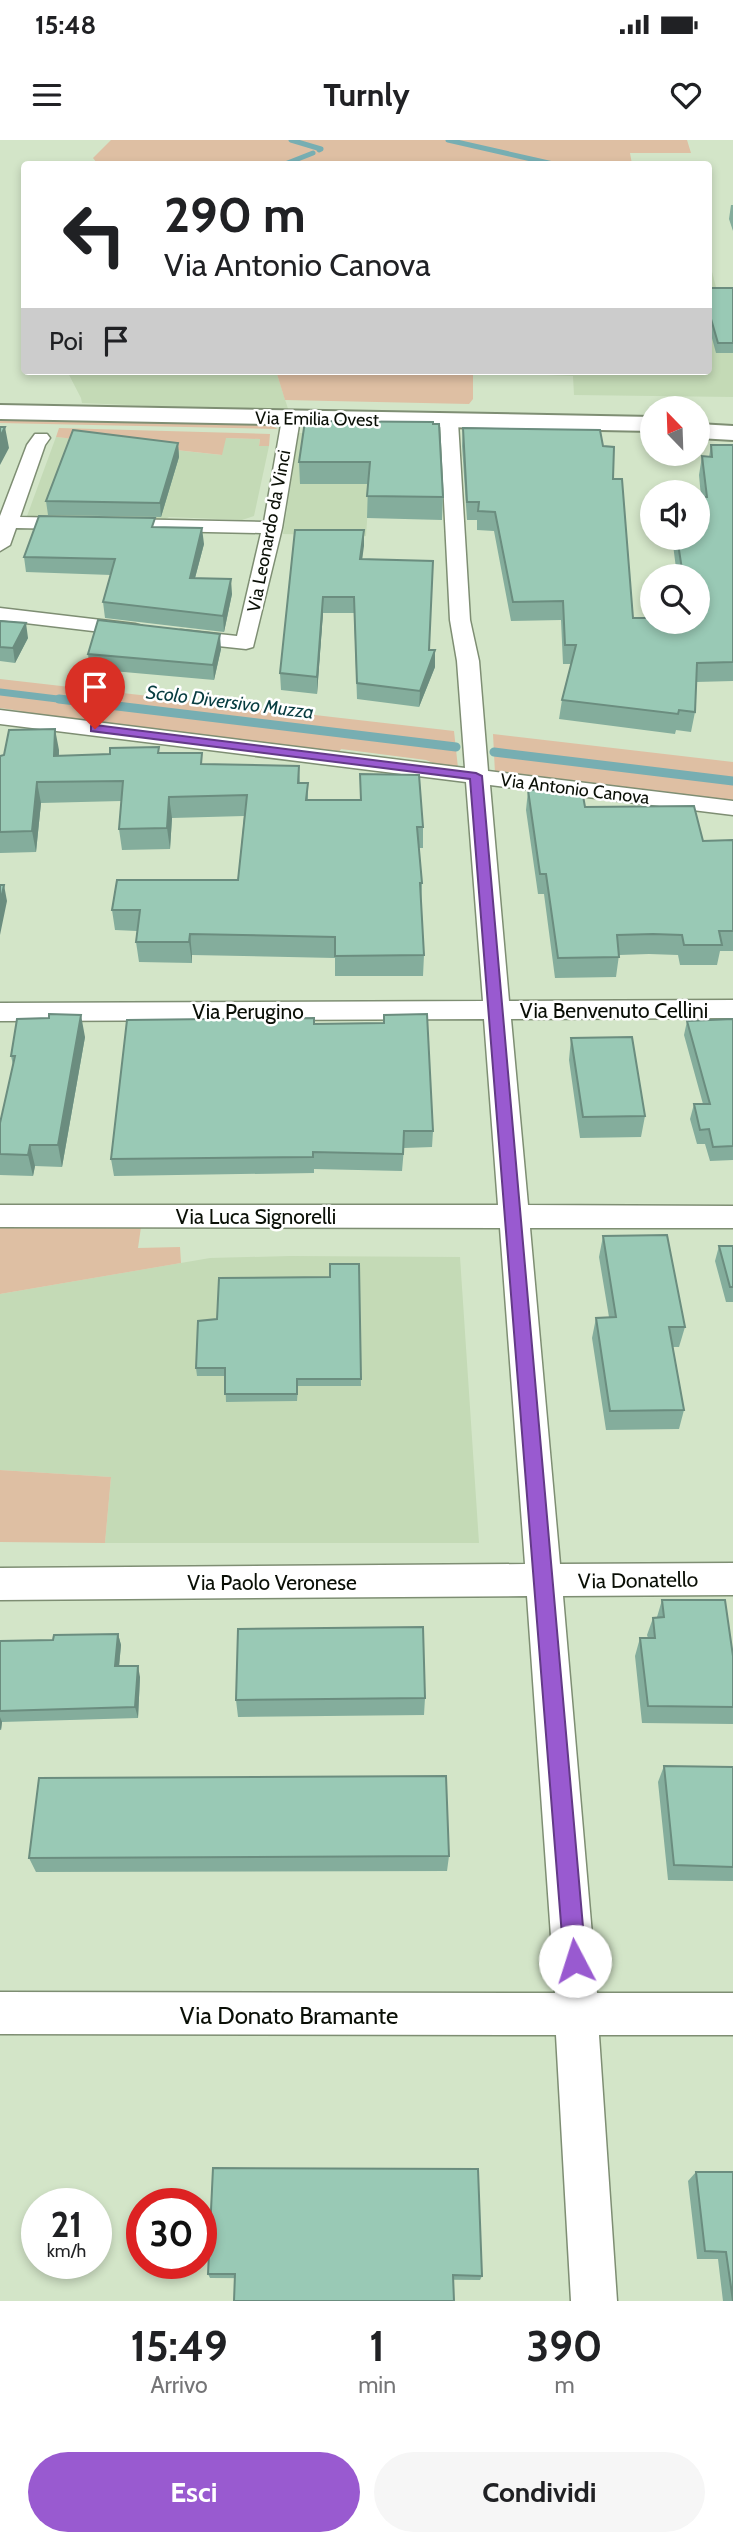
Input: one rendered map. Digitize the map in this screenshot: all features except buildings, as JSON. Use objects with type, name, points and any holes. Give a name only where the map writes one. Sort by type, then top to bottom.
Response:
[{"type":"main road","name":"Via Emilia Ovest","points":[[0,412],[640,426]]},
{"type":"main road","points":[[710,424],[733,423]]},
{"type":"main road","points":[[710,432],[733,433]]},
{"type":"street","name":"Via Leonardo da Vinci","points":[[0,614],[246,643],[272,528],[291,419]]},
{"type":"street","points":[[449,422],[460,620],[468,661],[471,724],[579,2013],[579,2082],[594,2301]]},
{"type":"street","points":[[0,545],[4,522],[41,438]]},
{"type":"street","points":[[4,522],[272,528]]},
{"type":"street","name":"Via Antonio Canova","points":[[0,717],[733,808]]},
{"type":"street","name":"Via Benvenuto Cellini","points":[[495,1010],[733,1009]]},
{"type":"street","name":"Via Perugino","points":[[0,1012],[495,1010]]},
{"type":"street","name":"Via Luca Signorelli","points":[[0,1216],[733,1217]]},
{"type":"street","name":"Via Donatello","points":[[543,1581],[733,1579]]},
{"type":"street","name":"Via Paolo Veronese","points":[[0,1584],[543,1581]]},
{"type":"street","name":"Via Donato Bramante","points":[[0,2013],[733,2014]]},
{"type":"shaded area","points":[[111,140],[687,140],[691,153],[630,153],[631,161],[95,161],[93,158]]},
{"type":"shaded area","points":[[712,272],[717,291],[733,291],[733,397],[574,395],[573,376],[547,375],[712,375]]},
{"type":"shaded area","points":[[69,375],[277,375],[289,412],[82,403]]},
{"type":"shaded area","points":[[277,375],[473,375],[473,399],[469,404],[285,400]]},
{"type":"shaded area","points":[[0,418],[266,423],[278,429],[0,423]]},
{"type":"shaded area","points":[[59,428],[270,434],[269,446],[259,446],[260,439],[226,438],[222,455],[56,437]]},
{"type":"shaded area","points":[[299,433],[373,434],[366,536],[283,534]]},
{"type":"shaded area","points":[[56,437],[221,455],[225,438],[260,439],[259,446],[269,446],[254,516],[242,520],[169,517],[162,521],[30,518],[27,516]]},
{"type":"shaded area","points":[[0,679],[454,731],[458,768],[442,767],[426,760],[341,749],[338,754],[20,715],[21,711],[0,708]]},
{"type":"shaded area","points":[[493,734],[733,762],[733,803],[495,773]]},
{"type":"shaded area","points":[[0,1227],[141,1227],[138,1248],[180,1247],[181,1263],[0,1294]]},
{"type":"shaded area","points":[[460,1257],[479,1543],[105,1543],[111,1477],[0,1470],[0,1294],[210,1258]]},
{"type":"shaded area","points":[[0,1470],[111,1477],[105,1543],[0,1542]]},
{"type":"waterway","points":[[291,140],[321,149],[319,150]]},
{"type":"waterway","points":[[448,140],[540,161]]},
{"type":"waterway","points":[[293,161],[313,153]]},
{"type":"waterway","name":"Scolo Diversivo Muzza","points":[[0,692],[74,701]]},
{"type":"waterway","name":"Scolo Diversivo Muzza","points":[[59,699],[456,747]]},
{"type":"waterway","name":"Scolo Diversivo Muzza","points":[[494,752],[733,781]]},
{"type":"route","points":[[95,729],[476,776],[575,1961]]}]
